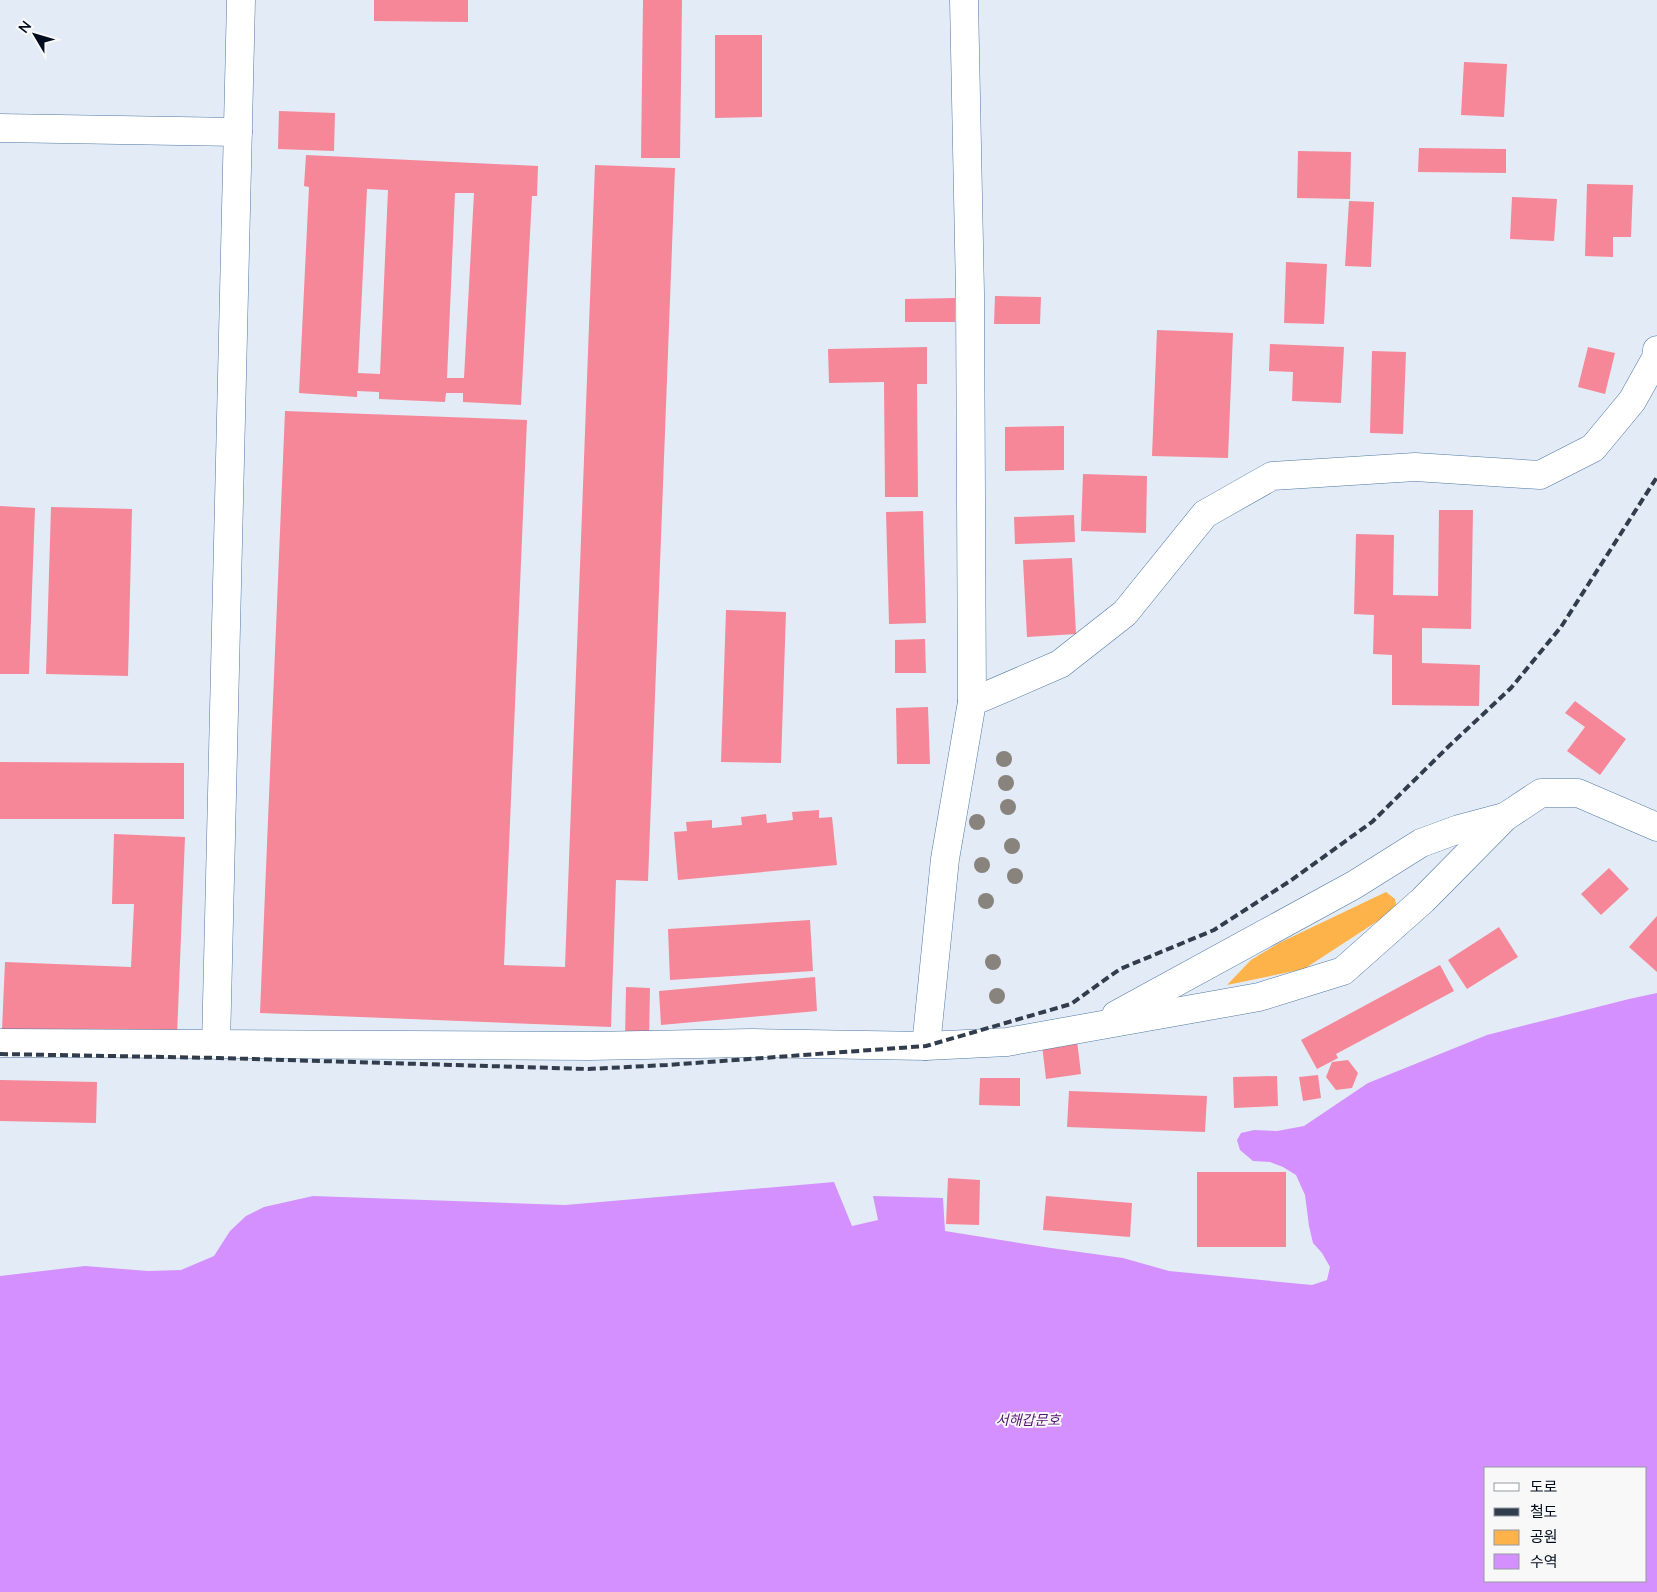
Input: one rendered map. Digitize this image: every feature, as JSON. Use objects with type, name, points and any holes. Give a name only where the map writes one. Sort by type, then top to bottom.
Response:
[{"type":"street","points":[[216,1045],[241,0]]},
{"type":"street","points":[[926,1046],[945,859],[972,702],[970,293],[964,0]]},
{"type":"street","points":[[0,128],[238,132]]},
{"type":"street","points":[[972,702],[1060,664],[1125,613],[1205,514],[1272,476],[1415,467],[1540,475],[1593,448],[1632,400],[1656,358],[1657,350]]},
{"type":"street","points":[[0,1043],[589,1046],[752,1043],[926,1046],[1007,1042],[1259,997],[1343,971],[1423,900],[1505,816],[1541,793],[1578,793],[1657,827]]},
{"type":"street","points":[[1095,1026],[1354,885],[1421,843],[1459,829],[1505,816]]},
{"type":"green space","points":[[1386,892],[1395,899],[1396,904],[1393,911],[1304,969],[1227,985],[1251,960],[1279,943]]},
{"type":"water","name":"서해갑문호","points":[[1657,993],[1657,1592],[0,1592],[0,1276],[85,1266],[148,1271],[181,1270],[214,1256],[230,1231],[246,1216],[264,1207],[313,1196],[565,1205],[834,1182],[852,1226],[878,1220],[873,1196],[943,1198],[945,1231],[1123,1258],[1169,1271],[1312,1285],[1327,1280],[1330,1267],[1322,1253],[1313,1243],[1305,1195],[1296,1175],[1270,1162],[1253,1161],[1240,1150],[1237,1140],[1241,1133],[1254,1130],[1277,1131],[1304,1126],[1368,1083],[1487,1035]]},
{"type":"building","points":[[374,0],[468,0],[468,22],[374,21]]},
{"type":"building","points":[[643,0],[682,0],[680,158],[641,158]]},
{"type":"building","points":[[715,35],[762,35],[762,117],[715,118]]},
{"type":"building","points":[[1464,62],[1507,64],[1504,117],[1461,115]]},
{"type":"building","points":[[279,111],[335,113],[334,151],[278,149]]},
{"type":"building","points":[[1419,148],[1506,149],[1506,173],[1418,172]]},
{"type":"building","points":[[1298,151],[1351,152],[1350,199],[1297,198]]},
{"type":"building","points":[[306,155],[538,166],[537,196],[532,196],[521,405],[463,402],[463,393],[446,393],[445,402],[379,399],[379,392],[357,391],[357,397],[299,393],[309,187],[304,186]],"holes":[[[367,189],[388,190],[380,374],[358,373]],[[455,193],[474,193],[464,378],[447,378]]]},
{"type":"building","points":[[595,165],[675,168],[648,881],[616,880],[611,1027],[260,1013],[285,411],[527,420],[504,965],[565,967]]},
{"type":"building","points":[[1587,184],[1633,185],[1631,237],[1613,237],[1613,257],[1585,256]]},
{"type":"building","points":[[1512,197],[1557,199],[1554,241],[1510,239]]},
{"type":"building","points":[[1349,201],[1374,202],[1371,267],[1345,266]]},
{"type":"building","points":[[1286,262],[1327,264],[1324,324],[1284,323]]},
{"type":"building","points":[[995,296],[1041,297],[1040,324],[994,324]]},
{"type":"building","points":[[955,298],[955,322],[905,322],[905,299]]},
{"type":"building","points":[[1157,330],[1233,333],[1228,458],[1152,456]]},
{"type":"building","points":[[1270,344],[1344,347],[1341,403],[1292,401],[1293,372],[1269,371]]},
{"type":"building","points":[[927,347],[927,384],[917,384],[918,497],[885,497],[884,382],[829,383],[828,349]]},
{"type":"building","points":[[1588,347],[1615,353],[1605,394],[1578,387]]},
{"type":"building","points":[[1372,351],[1406,352],[1403,434],[1370,433]]},
{"type":"building","points":[[1064,426],[1064,470],[1005,471],[1005,427]]},
{"type":"building","points":[[1083,474],[1147,476],[1146,533],[1081,531]]},
{"type":"building","points":[[0,506],[35,508],[29,674],[0,674]]},
{"type":"building","points":[[51,507],[132,509],[128,676],[46,674]]},
{"type":"building","points":[[1439,510],[1473,510],[1471,629],[1422,628],[1422,663],[1480,665],[1479,706],[1392,705],[1392,655],[1373,654],[1374,615],[1354,614],[1356,534],[1394,535],[1393,595],[1438,596]]},
{"type":"building","points":[[923,511],[926,623],[889,624],[886,512]]},
{"type":"building","points":[[1074,515],[1075,542],[1015,544],[1014,517]]},
{"type":"building","points":[[1072,558],[1076,634],[1027,637],[1023,560]]},
{"type":"building","points":[[726,610],[786,612],[781,763],[721,762]]},
{"type":"building","points":[[925,639],[926,673],[895,673],[895,640]]},
{"type":"building","points":[[1575,701],[1626,739],[1600,775],[1567,751],[1585,727],[1565,713]]},
{"type":"building","points":[[928,707],[930,764],[897,764],[896,708]]},
{"type":"building","points":[[0,762],[184,763],[184,819],[0,819]]},
{"type":"building","points":[[819,810],[819,818],[832,817],[837,865],[678,880],[674,832],[687,831],[686,822],[712,820],[712,828],[742,825],[741,817],[766,814],[767,823],[793,820],[792,812]]},
{"type":"building","points":[[114,834],[185,837],[177,1036],[2,1030],[5,962],[131,967],[134,904],[112,904]]},
{"type":"building","points":[[1609,868],[1629,889],[1601,915],[1581,894]]},
{"type":"building","points":[[1657,916],[1657,972],[1629,947]]},
{"type":"building","points":[[810,920],[813,971],[670,980],[668,929]]},
{"type":"building","points":[[1499,927],[1518,957],[1467,989],[1448,960]]},
{"type":"building","points":[[1440,965],[1454,991],[1336,1054],[1338,1058],[1317,1069],[1301,1040]]},
{"type":"building","points":[[815,977],[817,1011],[661,1025],[659,991]]},
{"type":"building","points":[[626,987],[650,988],[649,1041],[625,1040]]},
{"type":"building","points":[[1077,1040],[1081,1074],[1046,1079],[1042,1045]]},
{"type":"building","points":[[1348,1060],[1358,1073],[1352,1088],[1336,1090],[1326,1077],[1332,1062]]},
{"type":"building","points":[[1318,1075],[1321,1098],[1303,1101],[1299,1077]]},
{"type":"building","points":[[1277,1076],[1278,1106],[1234,1108],[1233,1077]]},
{"type":"building","points":[[980,1078],[1020,1078],[1020,1106],[979,1105]]},
{"type":"building","points":[[0,1080],[97,1082],[96,1123],[0,1121]]},
{"type":"building","points":[[1069,1091],[1207,1096],[1205,1132],[1067,1127]]},
{"type":"building","points":[[1197,1172],[1286,1172],[1286,1247],[1197,1247]]},
{"type":"building","points":[[948,1178],[980,1180],[979,1225],[946,1224]]},
{"type":"building","points":[[1046,1196],[1132,1203],[1130,1237],[1043,1230]]},
{"type":"railway","points":[[0,1054],[219,1058],[588,1069],[926,1046],[1071,1004],[1120,969],[1214,930],[1290,881],[1372,822],[1511,688],[1561,627],[1657,477]]}]
